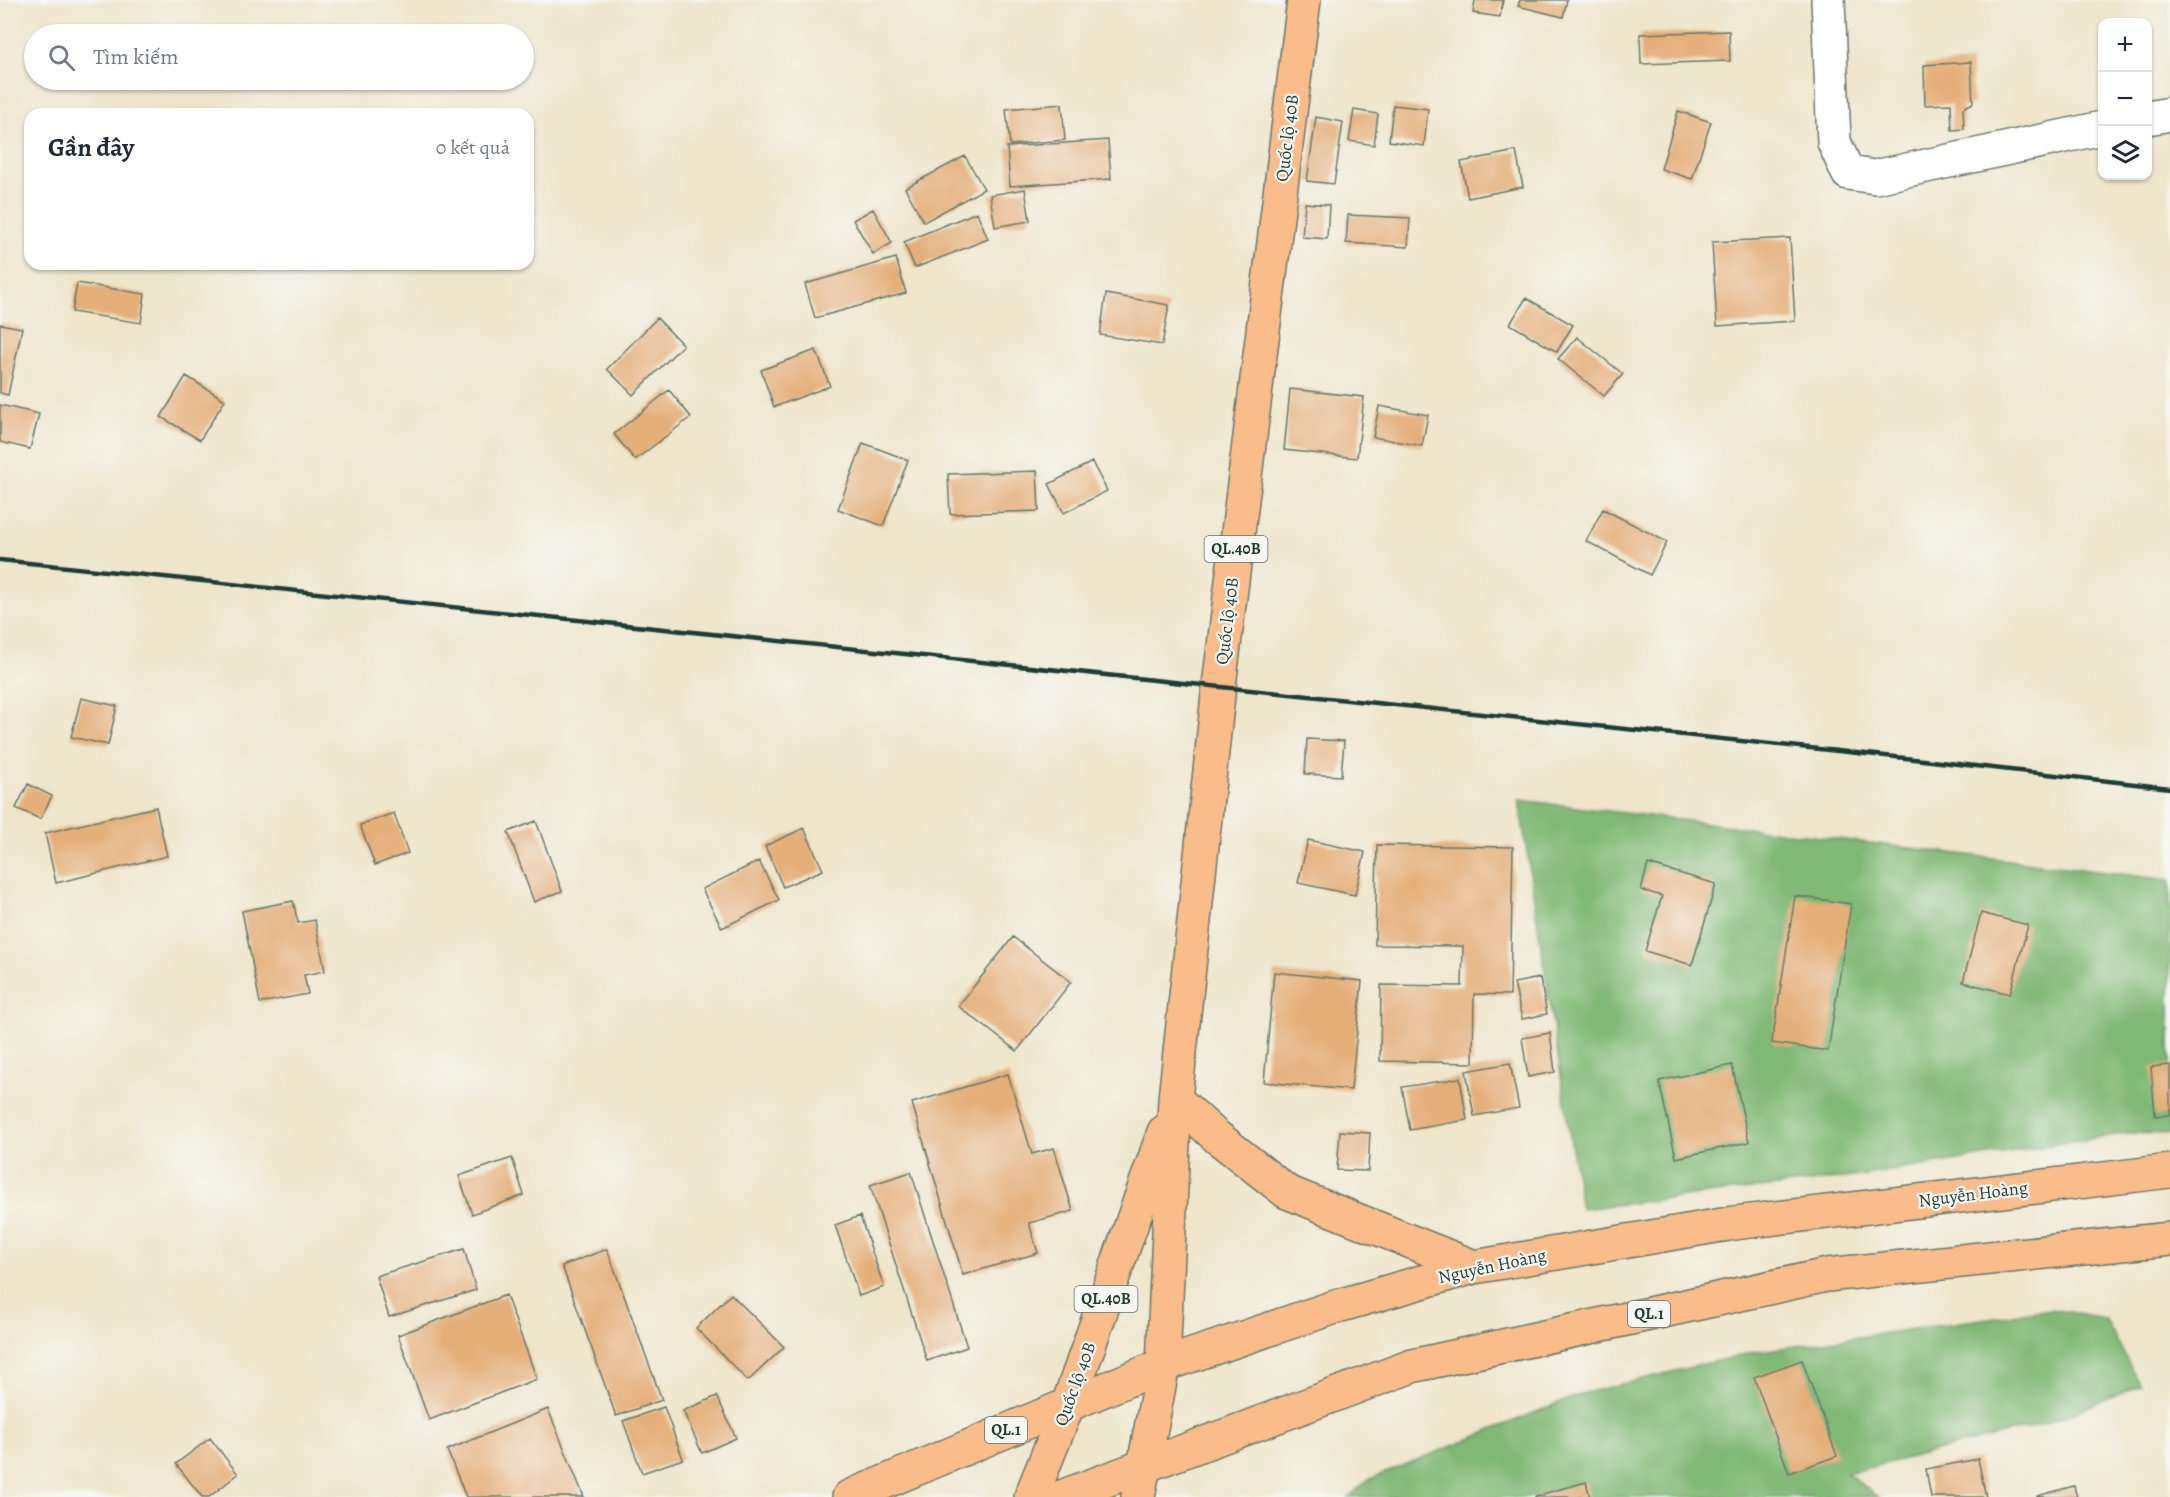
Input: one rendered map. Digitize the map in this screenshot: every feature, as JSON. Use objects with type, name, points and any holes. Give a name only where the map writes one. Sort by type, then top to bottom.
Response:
[{"type":"highway","name":"Quốc lộ 40B","points":[[1142,1482],[1163,1365],[1175,1099],[1219,686],[1304,0]]},
{"type":"highway","name":"Quốc lộ 40B","points":[[1031,1497],[1069,1402],[1175,1099]]},
{"type":"highway","points":[[1175,1099],[1217,1137],[1287,1192],[1474,1267]]},
{"type":"highway","name":"Nguyễn Hoàng","points":[[849,1497],[1069,1402],[1163,1365],[1338,1306],[1474,1267],[1734,1222],[2170,1171]]},
{"type":"highway","name":"QL.1","points":[[1061,1497],[1142,1482],[1412,1366],[1827,1275],[2170,1239]]},
{"type":"street","points":[[1828,0],[1834,142],[1848,172],[1875,177],[2098,129]]},
{"type":"street","points":[[2152,117],[2170,114]]},
{"type":"green space","points":[[1519,800],[2170,880],[2170,1134],[2126,1133],[1853,1177],[1581,1209]]},
{"type":"green space","points":[[2051,1309],[2105,1318],[2140,1385],[2047,1423],[1847,1473],[1878,1497],[1349,1497],[1368,1480],[1581,1394],[1754,1352]]},
{"type":"building","points":[[1475,0],[1503,0],[1500,17],[1473,13]]},
{"type":"building","points":[[1520,0],[1567,0],[1563,17],[1518,6]]},
{"type":"building","points":[[1729,31],[1730,61],[1641,64],[1640,34]]},
{"type":"building","points":[[1971,62],[1973,103],[1963,108],[1964,129],[1952,130],[1951,104],[1925,105],[1924,65]]},
{"type":"building","points":[[1062,104],[1065,140],[1010,145],[1006,109]]},
{"type":"building","points":[[1393,105],[1428,109],[1424,146],[1389,141]]},
{"type":"building","points":[[1354,110],[1378,114],[1374,145],[1349,141]]},
{"type":"building","points":[[1678,111],[1711,122],[1692,179],[1661,169]]},
{"type":"building","points":[[1316,117],[1343,122],[1334,184],[1307,181]]},
{"type":"building","points":[[1108,140],[1111,179],[1010,186],[1007,147]]},
{"type":"building","points":[[1516,151],[1523,187],[1468,198],[1461,162]]},
{"type":"building","points":[[965,156],[984,189],[924,222],[905,188]]},
{"type":"building","points":[[1025,189],[1030,221],[995,227],[990,195]]},
{"type":"building","points":[[1305,203],[1329,205],[1327,239],[1302,237]]},
{"type":"building","points":[[873,209],[892,243],[873,254],[853,220]]},
{"type":"building","points":[[977,212],[988,239],[915,268],[904,242]]},
{"type":"building","points":[[1348,215],[1410,218],[1408,247],[1346,243]]},
{"type":"building","points":[[1790,238],[1795,321],[1717,326],[1712,242]]},
{"type":"building","points":[[896,258],[906,293],[815,318],[805,284]]},
{"type":"building","points":[[77,283],[145,294],[141,323],[72,312]]},
{"type":"building","points":[[1106,294],[1169,305],[1162,345],[1100,335]]},
{"type":"building","points":[[1526,298],[1573,325],[1557,352],[1510,324]]},
{"type":"building","points":[[657,318],[683,345],[633,395],[607,369]]},
{"type":"building","points":[[0,324],[22,328],[8,395],[0,393]]},
{"type":"building","points":[[1577,337],[1623,374],[1604,396],[1558,359]]},
{"type":"building","points":[[816,350],[830,386],[774,407],[761,370]]},
{"type":"building","points":[[186,376],[225,400],[200,440],[161,417]]},
{"type":"building","points":[[1290,389],[1364,397],[1357,458],[1284,450]]},
{"type":"building","points":[[669,390],[691,417],[635,460],[614,434]]},
{"type":"building","points":[[0,405],[39,414],[30,449],[0,442]]},
{"type":"building","points":[[1379,406],[1428,415],[1422,446],[1373,437]]},
{"type":"building","points":[[863,443],[908,460],[883,526],[838,509]]},
{"type":"building","points":[[1092,462],[1107,491],[1064,513],[1049,484]]},
{"type":"building","points":[[1037,471],[1039,511],[950,514],[948,474]]},
{"type":"building","points":[[1603,509],[1667,542],[1650,575],[1586,541]]},
{"type":"building","points":[[81,698],[117,706],[108,745],[71,737]]},
{"type":"building","points":[[1307,739],[1344,741],[1341,776],[1305,774]]},
{"type":"building","points":[[28,784],[52,796],[40,819],[16,808]]},
{"type":"building","points":[[156,807],[167,856],[56,883],[45,833]]},
{"type":"building","points":[[394,813],[408,853],[375,865],[360,825]]},
{"type":"building","points":[[536,821],[562,891],[534,902],[508,832]]},
{"type":"building","points":[[804,828],[823,870],[783,887],[765,846]]},
{"type":"building","points":[[1308,840],[1365,852],[1355,895],[1298,883]]},
{"type":"building","points":[[1377,845],[1513,847],[1510,995],[1474,994],[1473,1063],[1380,1061],[1381,985],[1462,986],[1463,946],[1375,945]]},
{"type":"building","points":[[759,861],[779,900],[722,928],[702,889]]},
{"type":"building","points":[[1648,864],[1716,884],[1692,965],[1645,951],[1662,896],[1641,890]]},
{"type":"building","points":[[1795,896],[1851,904],[1828,1051],[1772,1043]]},
{"type":"building","points":[[293,901],[298,923],[315,920],[325,971],[304,975],[308,994],[260,1003],[242,911]]},
{"type":"building","points":[[1981,913],[2028,925],[2010,994],[1963,982]]},
{"type":"building","points":[[1013,937],[1071,982],[1017,1051],[958,1006]]},
{"type":"building","points":[[1274,972],[1362,981],[1351,1090],[1264,1082]]},
{"type":"building","points":[[1540,978],[1547,1014],[1522,1019],[1514,983]]},
{"type":"building","points":[[1550,1033],[1555,1072],[1528,1077],[1522,1038]]},
{"type":"building","points":[[1510,1063],[1519,1108],[1474,1116],[1466,1071]]},
{"type":"building","points":[[1732,1065],[1749,1142],[1676,1158],[1659,1081]]},
{"type":"building","points":[[2170,1065],[2170,1115],[2155,1116],[2151,1067]]},
{"type":"building","points":[[1008,1074],[1032,1154],[1054,1148],[1073,1211],[1029,1223],[1038,1253],[963,1275],[912,1103]]},
{"type":"building","points":[[1460,1078],[1467,1120],[1410,1130],[1402,1087]]},
{"type":"building","points":[[1340,1131],[1370,1133],[1368,1171],[1337,1170]]},
{"type":"building","points":[[512,1158],[524,1195],[472,1214],[459,1176]]},
{"type":"building","points":[[911,1172],[967,1347],[927,1361],[870,1185]]},
{"type":"building","points":[[860,1216],[884,1287],[859,1296],[835,1225]]},
{"type":"building","points":[[464,1249],[476,1290],[389,1317],[376,1276]]},
{"type":"building","points":[[607,1249],[662,1400],[616,1416],[562,1266]]},
{"type":"building","points":[[731,1294],[784,1347],[748,1381],[696,1328]]},
{"type":"building","points":[[506,1295],[537,1379],[429,1420],[398,1335]]},
{"type":"building","points":[[1802,1360],[1837,1456],[1789,1473],[1754,1377]]},
{"type":"building","points":[[717,1396],[736,1438],[702,1453],[683,1411]]},
{"type":"building","points":[[664,1407],[683,1459],[642,1473],[623,1421]]},
{"type":"building","points":[[548,1409],[584,1497],[466,1497],[447,1450]]},
{"type":"building","points":[[210,1438],[238,1474],[209,1497],[202,1497],[176,1464]]},
{"type":"building","points":[[1978,1459],[1986,1497],[1931,1497],[1926,1469]]},
{"type":"building","points":[[1586,1482],[1590,1497],[1535,1497],[1535,1496]]},
{"type":"building","points":[[2074,1486],[2077,1497],[2037,1497],[2037,1496]]},
{"type":"railway","points":[[0,560],[1905,758],[2170,788]]}]
